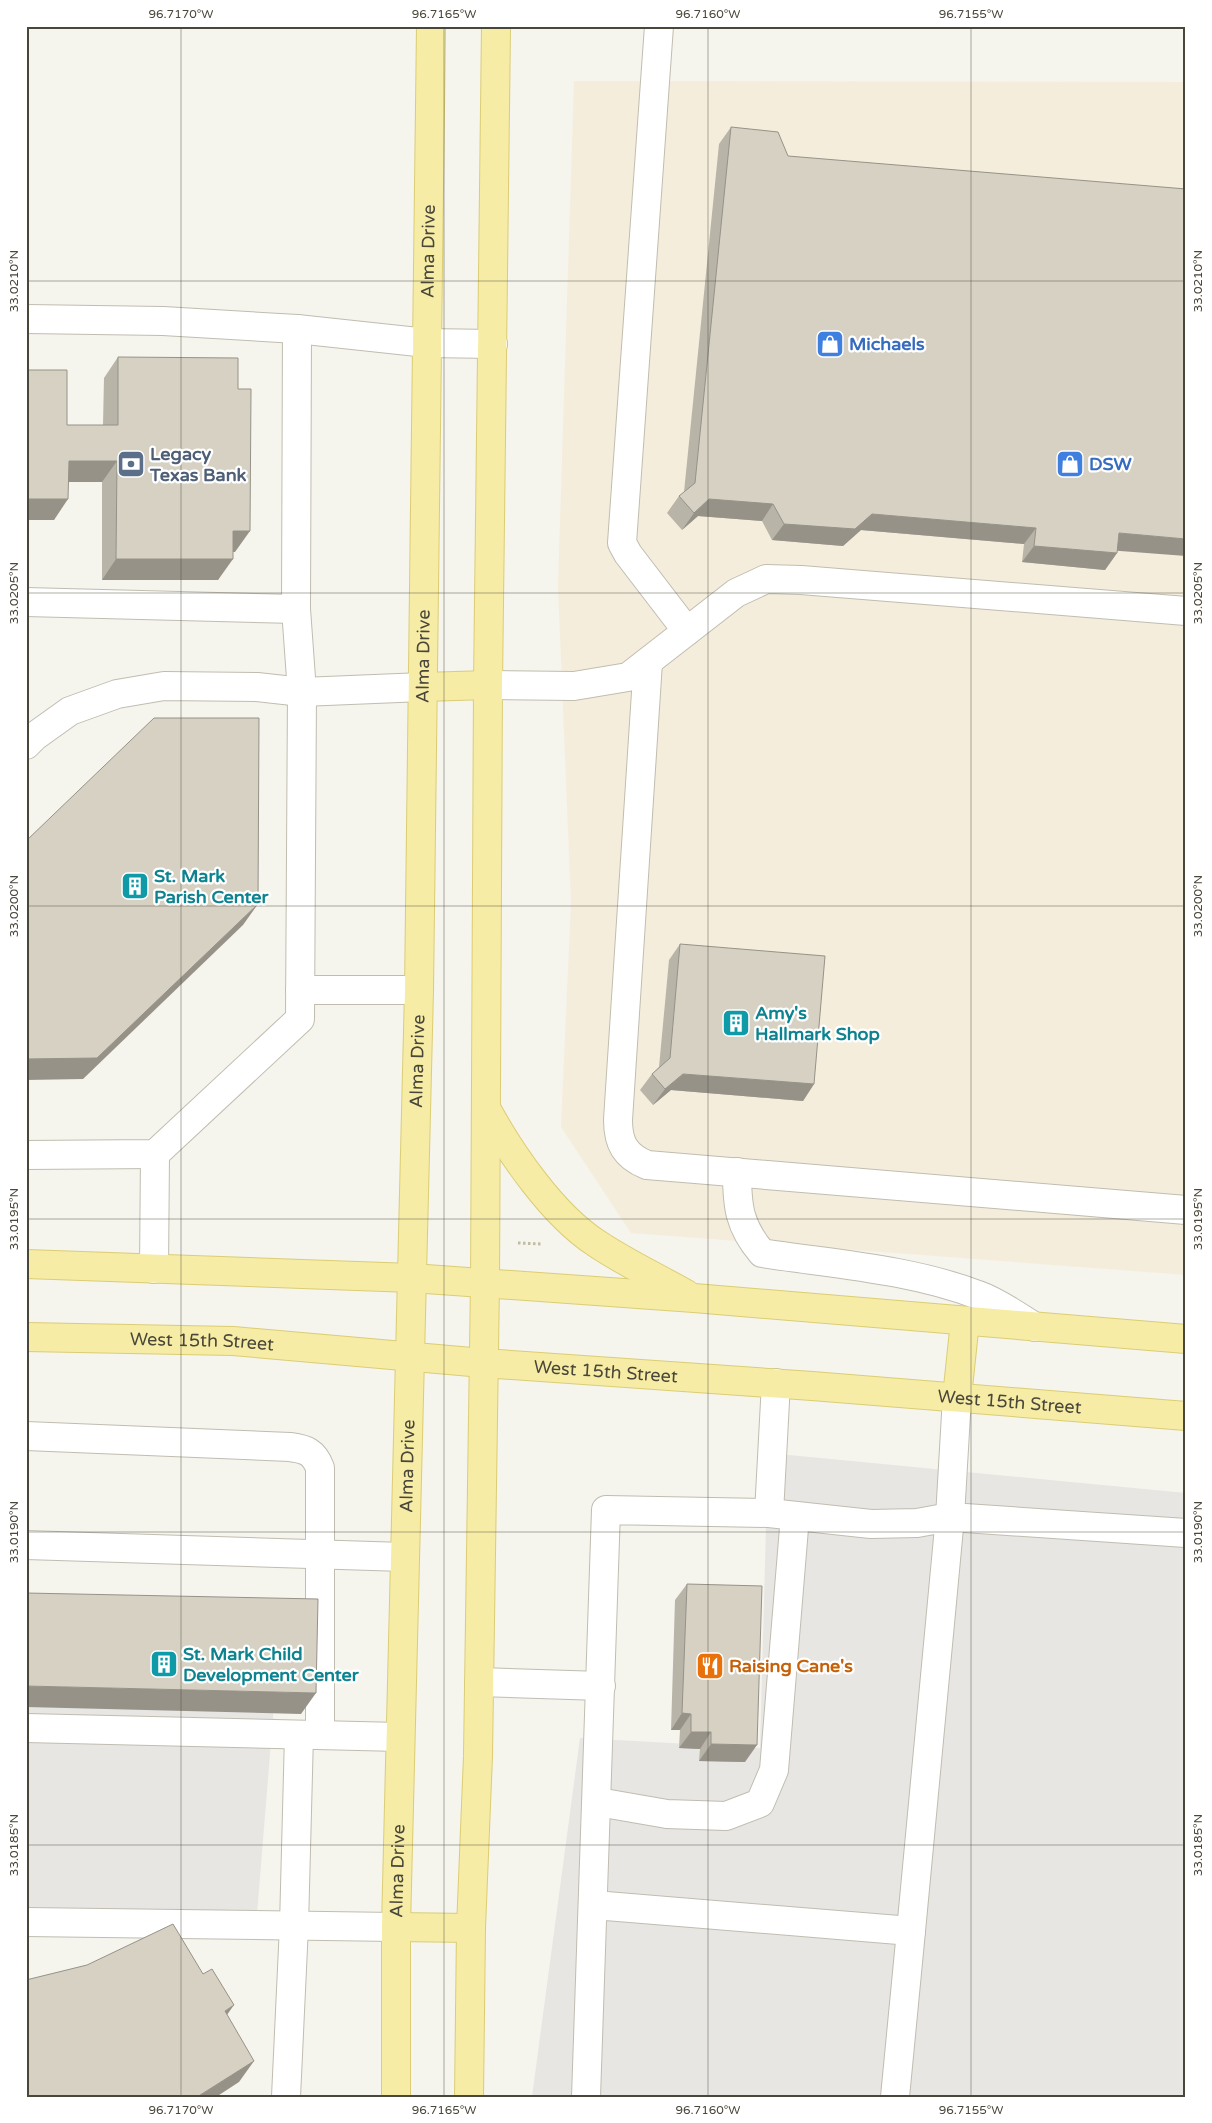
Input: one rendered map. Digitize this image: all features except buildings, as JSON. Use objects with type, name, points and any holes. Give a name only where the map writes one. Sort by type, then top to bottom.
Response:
[{"type":"main road","name":"Alma Drive","points":[[396,2097],[396,1927],[419,990],[431,26]]},
{"type":"main road","points":[[469,2097],[470,1928],[479,1682],[485,1283],[488,686],[496,26]]},
{"type":"main road","points":[[423,687],[488,686]]},
{"type":"main road","points":[[487,1110],[516,1160],[572,1224],[594,1242],[618,1257],[694,1298]]},
{"type":"main road","points":[[26,1264],[412,1278],[694,1298],[1186,1339]]},
{"type":"main road","points":[[957,1397],[964,1321]]},
{"type":"main road","name":"West 15th Street","points":[[26,1337],[233,1341],[483,1363],[776,1383],[1186,1416]]},
{"type":"main road","points":[[396,1927],[470,1928]]},
{"type":"lane","points":[[659,26],[622,544],[687,631]]},
{"type":"lane","points":[[26,319],[163,321],[297,329],[427,343],[493,344]]},
{"type":"lane","points":[[26,1155],[155,1154],[300,1019],[302,692],[296,608],[297,329]]},
{"type":"lane","points":[[488,686],[574,686],[628,677],[736,594],[766,579],[820,581],[1186,612]]},
{"type":"lane","points":[[26,602],[296,608]]},
{"type":"lane","points":[[648,662],[618,1132],[623,1147],[634,1160],[647,1165],[1186,1210]]},
{"type":"lane","points":[[26,745],[35,736],[70,711],[117,694],[164,686],[257,687],[302,692],[423,687]]},
{"type":"lane","points":[[300,990],[419,990]]},
{"type":"lane","points":[[154,1269],[155,1154]]},
{"type":"lane","points":[[737,1172],[737,1202],[741,1220],[752,1242],[762,1253],[891,1272],[949,1286],[980,1296],[1035,1327]]},
{"type":"lane","points":[[598,1802],[667,1814],[726,1816],[760,1803],[774,1770],[782,1515],[776,1383]]},
{"type":"lane","points":[[895,2097],[950,1517],[957,1397]]},
{"type":"lane","points":[[26,1436],[306,1449],[317,1458],[320,1468],[320,1554],[309,1735],[294,1926],[286,2097]]},
{"type":"lane","points":[[586,2097],[598,1802],[606,1510],[782,1515],[871,1524],[917,1523],[950,1517],[1186,1534]]},
{"type":"lane","points":[[26,1545],[404,1557]]},
{"type":"lane","points":[[479,1682],[601,1686]]},
{"type":"lane","points":[[26,1728],[400,1737]]},
{"type":"lane","points":[[594,1905],[911,1931]]},
{"type":"lane","points":[[26,1922],[396,1927]]},
{"type":"path","points":[[515,1250],[518,1242],[548,1244]]},
{"type":"shaded area","points":[[574,81],[1186,82],[1186,1275],[631,1233],[561,1127],[571,903],[558,586]]},
{"type":"shaded area","points":[[768,1453],[1186,1493],[1186,2097],[532,2097],[580,1738],[760,1748]]},
{"type":"shaded area","points":[[26,1704],[274,1705],[255,1938],[26,1937]]},
{"type":"place","name":"Michaels","points":[[830,344]]},
{"type":"place","name":"Legacy Texas Bank","points":[[131,464]]},
{"type":"place","name":"DSW","points":[[1070,464]]},
{"type":"place","name":"St. Mark Parish Center","points":[[135,886]]},
{"type":"place","name":"Amy's Hallmark Shop","points":[[736,1023]]},
{"type":"place","name":"St. Mark Child Development Center","points":[[164,1664]]},
{"type":"place","name":"Raising Cane's","points":[[710,1666]]}]
